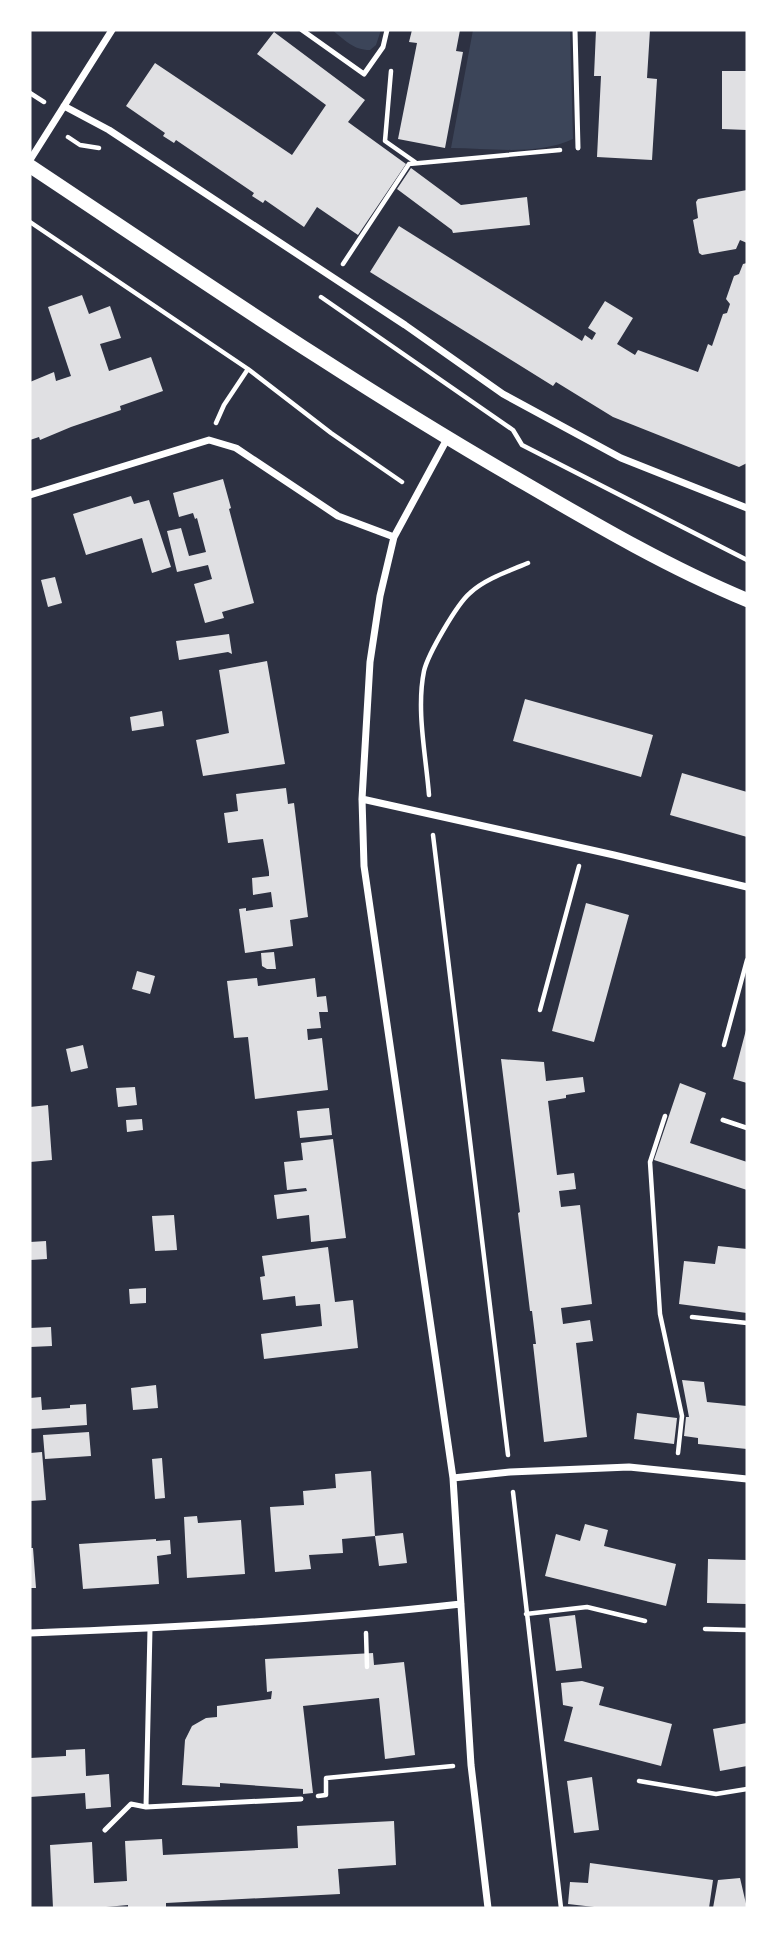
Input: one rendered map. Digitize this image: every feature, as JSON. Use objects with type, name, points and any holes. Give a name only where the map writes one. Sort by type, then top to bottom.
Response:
[{"type":"main road","points":[[30,166],[362,387],[447,439],[593,523],[705,582],[747,600]]},
{"type":"street","points":[[30,160],[112,30]]},
{"type":"street","points":[[64,106],[109,130],[515,400],[621,458],[747,508]]},
{"type":"street","points":[[447,439],[394,537],[380,596],[370,662],[362,799],[364,866],[453,1478],[471,1765],[488,1908]]},
{"type":"street","points":[[30,495],[209,440],[236,448],[338,516],[394,537]]},
{"type":"street","points":[[362,799],[747,887]]},
{"type":"street","points":[[453,1478],[510,1472],[629,1467],[747,1479]]},
{"type":"street","points":[[30,1633],[150,1629],[365,1615],[461,1604]]},
{"type":"lane","points":[[302,30],[363,74],[383,47],[387,30]]},
{"type":"lane","points":[[575,30],[578,148]]},
{"type":"lane","points":[[723,1120],[747,1128]]},
{"type":"lane","points":[[146,1807],[150,1629]]},
{"type":"lane","points":[[105,1830],[131,1804],[146,1807],[301,1799]]},
{"type":"path","points":[[383,47],[393,49],[385,141],[415,163]]},
{"type":"path","points":[[333,279],[409,164],[578,148]]},
{"type":"path","points":[[30,222],[248,369],[331,433],[417,493]]},
{"type":"path","points":[[392,344],[513,430],[522,445],[747,560]]},
{"type":"path","points":[[209,440],[224,405],[248,369]]},
{"type":"path","points":[[528,563],[507,571],[470,593],[441,634],[424,670],[421,704],[431,816],[561,1908]]},
{"type":"path","points":[[540,1010],[584,848]]},
{"type":"path","points":[[724,1045],[747,960]]},
{"type":"path","points":[[665,1116],[650,1162],[660,1314],[682,1416],[676,1471]]},
{"type":"path","points":[[692,1317],[747,1323]]},
{"type":"path","points":[[526,1614],[587,1607],[645,1621]]},
{"type":"path","points":[[365,1615],[367,1667]]},
{"type":"path","points":[[705,1629],[747,1630]]},
{"type":"path","points":[[301,1799],[326,1795],[326,1778],[471,1765]]},
{"type":"path","points":[[639,1781],[716,1794],[747,1789]]},
{"type":"shaded area","points":[[332,30],[381,30],[376,45],[370,50],[364,50],[345,41]]},
{"type":"shaded area","points":[[473,30],[570,30],[573,139],[544,148],[451,148]]},
{"type":"building","points":[[412,30],[460,30],[456,51],[463,52],[445,148],[398,139],[417,43],[409,42]]},
{"type":"building","points":[[596,30],[650,30],[647,78],[657,79],[652,160],[597,157],[601,76],[594,76]]},
{"type":"building","points":[[274,32],[365,100],[348,122],[406,164],[358,235],[317,207],[304,227],[265,200],[263,203],[252,196],[254,193],[176,140],[174,143],[163,136],[165,133],[126,106],[155,63],[292,155],[326,105],[257,54]]},
{"type":"building","points":[[722,71],[747,71],[747,130],[722,129]]},
{"type":"building","points":[[411,168],[461,205],[527,197],[530,225],[453,233],[397,189]]},
{"type":"building","points":[[747,190],[747,243],[740,240],[736,249],[702,255],[699,253],[693,220],[698,218],[698,199]]},
{"type":"building","points":[[399,226],[582,341],[585,335],[592,340],[596,333],[588,328],[605,301],[633,318],[617,344],[635,355],[638,350],[698,372],[708,344],[712,346],[723,314],[727,313],[730,304],[726,299],[734,276],[739,274],[743,264],[747,263],[747,463],[739,467],[613,417],[556,382],[553,386],[370,272]]},
{"type":"building","points":[[82,295],[89,314],[110,306],[121,338],[100,344],[109,371],[151,357],[163,391],[120,406],[121,410],[40,440],[39,437],[30,440],[30,382],[54,372],[56,381],[71,376],[48,307]]},
{"type":"building","points":[[223,479],[254,603],[222,612],[224,618],[205,623],[194,584],[212,579],[208,565],[177,572],[167,531],[181,528],[189,556],[206,552],[197,518],[195,519],[193,513],[179,517],[173,493]]},
{"type":"building","points":[[131,496],[134,504],[149,500],[171,567],[152,573],[142,538],[86,555],[73,514]]},
{"type":"building","points":[[55,577],[62,603],[48,607],[41,580]]},
{"type":"building","points":[[229,634],[232,654],[228,652],[179,660],[176,641]]},
{"type":"building","points":[[267,661],[285,764],[203,776],[196,740],[229,733],[219,670]]},
{"type":"building","points":[[525,699],[653,735],[641,777],[513,741]]},
{"type":"building","points":[[162,711],[164,726],[132,731],[130,717]]},
{"type":"building","points":[[682,773],[747,792],[747,837],[670,815]]},
{"type":"building","points":[[286,788],[288,804],[294,803],[308,917],[290,920],[293,946],[245,953],[239,909],[246,908],[246,911],[273,907],[271,892],[253,895],[252,878],[269,876],[269,872],[263,839],[228,843],[224,813],[238,811],[236,794]]},
{"type":"building","points":[[586,903],[629,915],[594,1042],[552,1031]]},
{"type":"building","points":[[274,952],[276,969],[262,966],[261,953]]},
{"type":"building","points":[[137,971],[155,976],[150,994],[132,989]]},
{"type":"building","points":[[257,978],[258,986],[315,978],[317,997],[326,996],[328,1012],[319,1012],[321,1028],[307,1029],[308,1040],[322,1038],[328,1090],[255,1099],[248,1037],[234,1038],[227,981]]},
{"type":"building","points":[[747,1030],[747,1083],[733,1079]]},
{"type":"building","points":[[83,1045],[88,1068],[71,1072],[66,1049]]},
{"type":"building","points":[[501,1059],[544,1062],[546,1081],[583,1077],[585,1092],[548,1101],[557,1175],[574,1173],[576,1189],[559,1191],[561,1207],[580,1205],[592,1304],[561,1308],[563,1324],[590,1320],[593,1341],[576,1343],[587,1437],[544,1442],[533,1344],[536,1344]]},
{"type":"building","points":[[680,1083],[706,1093],[690,1143],[747,1162],[747,1190],[654,1160]]},
{"type":"building","points":[[135,1087],[137,1105],[118,1107],[116,1088]]},
{"type":"building","points":[[48,1105],[52,1160],[30,1162],[30,1107]]},
{"type":"building","points":[[329,1108],[332,1135],[300,1138],[297,1111]]},
{"type":"building","points":[[142,1119],[143,1130],[127,1132],[126,1120]]},
{"type":"building","points":[[333,1139],[346,1238],[311,1242],[309,1215],[277,1219],[274,1195],[307,1191],[306,1188],[287,1190],[284,1162],[303,1160],[301,1143]]},
{"type":"building","points":[[174,1215],[177,1250],[155,1251],[152,1216]]},
{"type":"building","points":[[46,1241],[47,1259],[30,1260],[30,1242]]},
{"type":"building","points":[[718,1246],[747,1249],[747,1313],[679,1304],[684,1261],[715,1264]]},
{"type":"building","points":[[328,1247],[335,1302],[353,1300],[358,1348],[264,1359],[261,1334],[322,1326],[320,1304],[296,1306],[295,1296],[263,1300],[260,1277],[265,1276],[262,1256]]},
{"type":"building","points":[[146,1288],[146,1303],[130,1304],[129,1289]]},
{"type":"building","points":[[51,1327],[52,1346],[30,1347],[30,1328]]},
{"type":"building","points":[[682,1380],[704,1382],[707,1402],[747,1406],[747,1449],[698,1444],[698,1438],[684,1436],[686,1417],[689,1417]]},
{"type":"building","points":[[156,1385],[158,1408],[133,1410],[131,1388]]},
{"type":"building","points":[[41,1397],[42,1410],[86,1404],[87,1425],[30,1429],[30,1398]]},
{"type":"building","points":[[637,1413],[677,1418],[674,1444],[634,1439]]},
{"type":"building","points":[[89,1432],[91,1456],[45,1459],[43,1435]]},
{"type":"building","points":[[42,1452],[46,1500],[30,1501],[30,1453]]},
{"type":"building","points":[[162,1458],[165,1498],[155,1499],[152,1459]]},
{"type":"building","points":[[371,1471],[375,1536],[342,1539],[343,1553],[309,1555],[311,1569],[275,1572],[270,1507],[304,1505],[303,1491],[336,1488],[335,1474]]},
{"type":"building","points":[[197,1516],[198,1523],[241,1520],[245,1574],[187,1578],[184,1517]]},
{"type":"building","points":[[585,1524],[608,1530],[604,1546],[676,1564],[666,1606],[545,1576],[556,1534],[580,1541]]},
{"type":"building","points":[[403,1533],[407,1563],[379,1566],[375,1536]]},
{"type":"building","points":[[170,1540],[171,1554],[157,1556],[159,1584],[83,1589],[79,1544]]},
{"type":"building","points":[[30,1548],[33,1548],[36,1588],[30,1588]]},
{"type":"building","points":[[708,1559],[747,1560],[747,1604],[707,1603]]},
{"type":"building","points":[[575,1615],[582,1668],[556,1671],[549,1618]]},
{"type":"building","points":[[373,1653],[374,1665],[404,1662],[415,1755],[385,1759],[379,1698],[303,1706],[313,1793],[303,1794],[303,1789],[220,1783],[220,1787],[182,1785],[185,1740],[192,1726],[206,1718],[217,1717],[217,1706],[271,1699],[272,1691],[267,1692],[265,1659]]},
{"type":"building","points":[[582,1681],[604,1687],[599,1705],[672,1724],[661,1766],[564,1741],[573,1707],[563,1705],[561,1683]]},
{"type":"building","points":[[747,1723],[747,1766],[720,1771],[713,1729]]},
{"type":"building","points":[[85,1749],[86,1776],[109,1774],[111,1807],[86,1809],[85,1793],[30,1797],[30,1758],[66,1756],[66,1750]]},
{"type":"building","points":[[592,1777],[599,1830],[574,1833],[567,1781]]},
{"type":"building","points":[[394,1821],[396,1865],[338,1869],[340,1894],[166,1903],[166,1908],[128,1908],[128,1905],[53,1908],[50,1845],[92,1842],[94,1883],[127,1881],[125,1841],[162,1839],[163,1855],[298,1848],[297,1826]]},
{"type":"building","points":[[590,1863],[713,1880],[709,1908],[603,1908],[568,1904],[570,1882],[588,1883]]},
{"type":"building","points":[[740,1878],[747,1908],[713,1908],[718,1880]]}]
